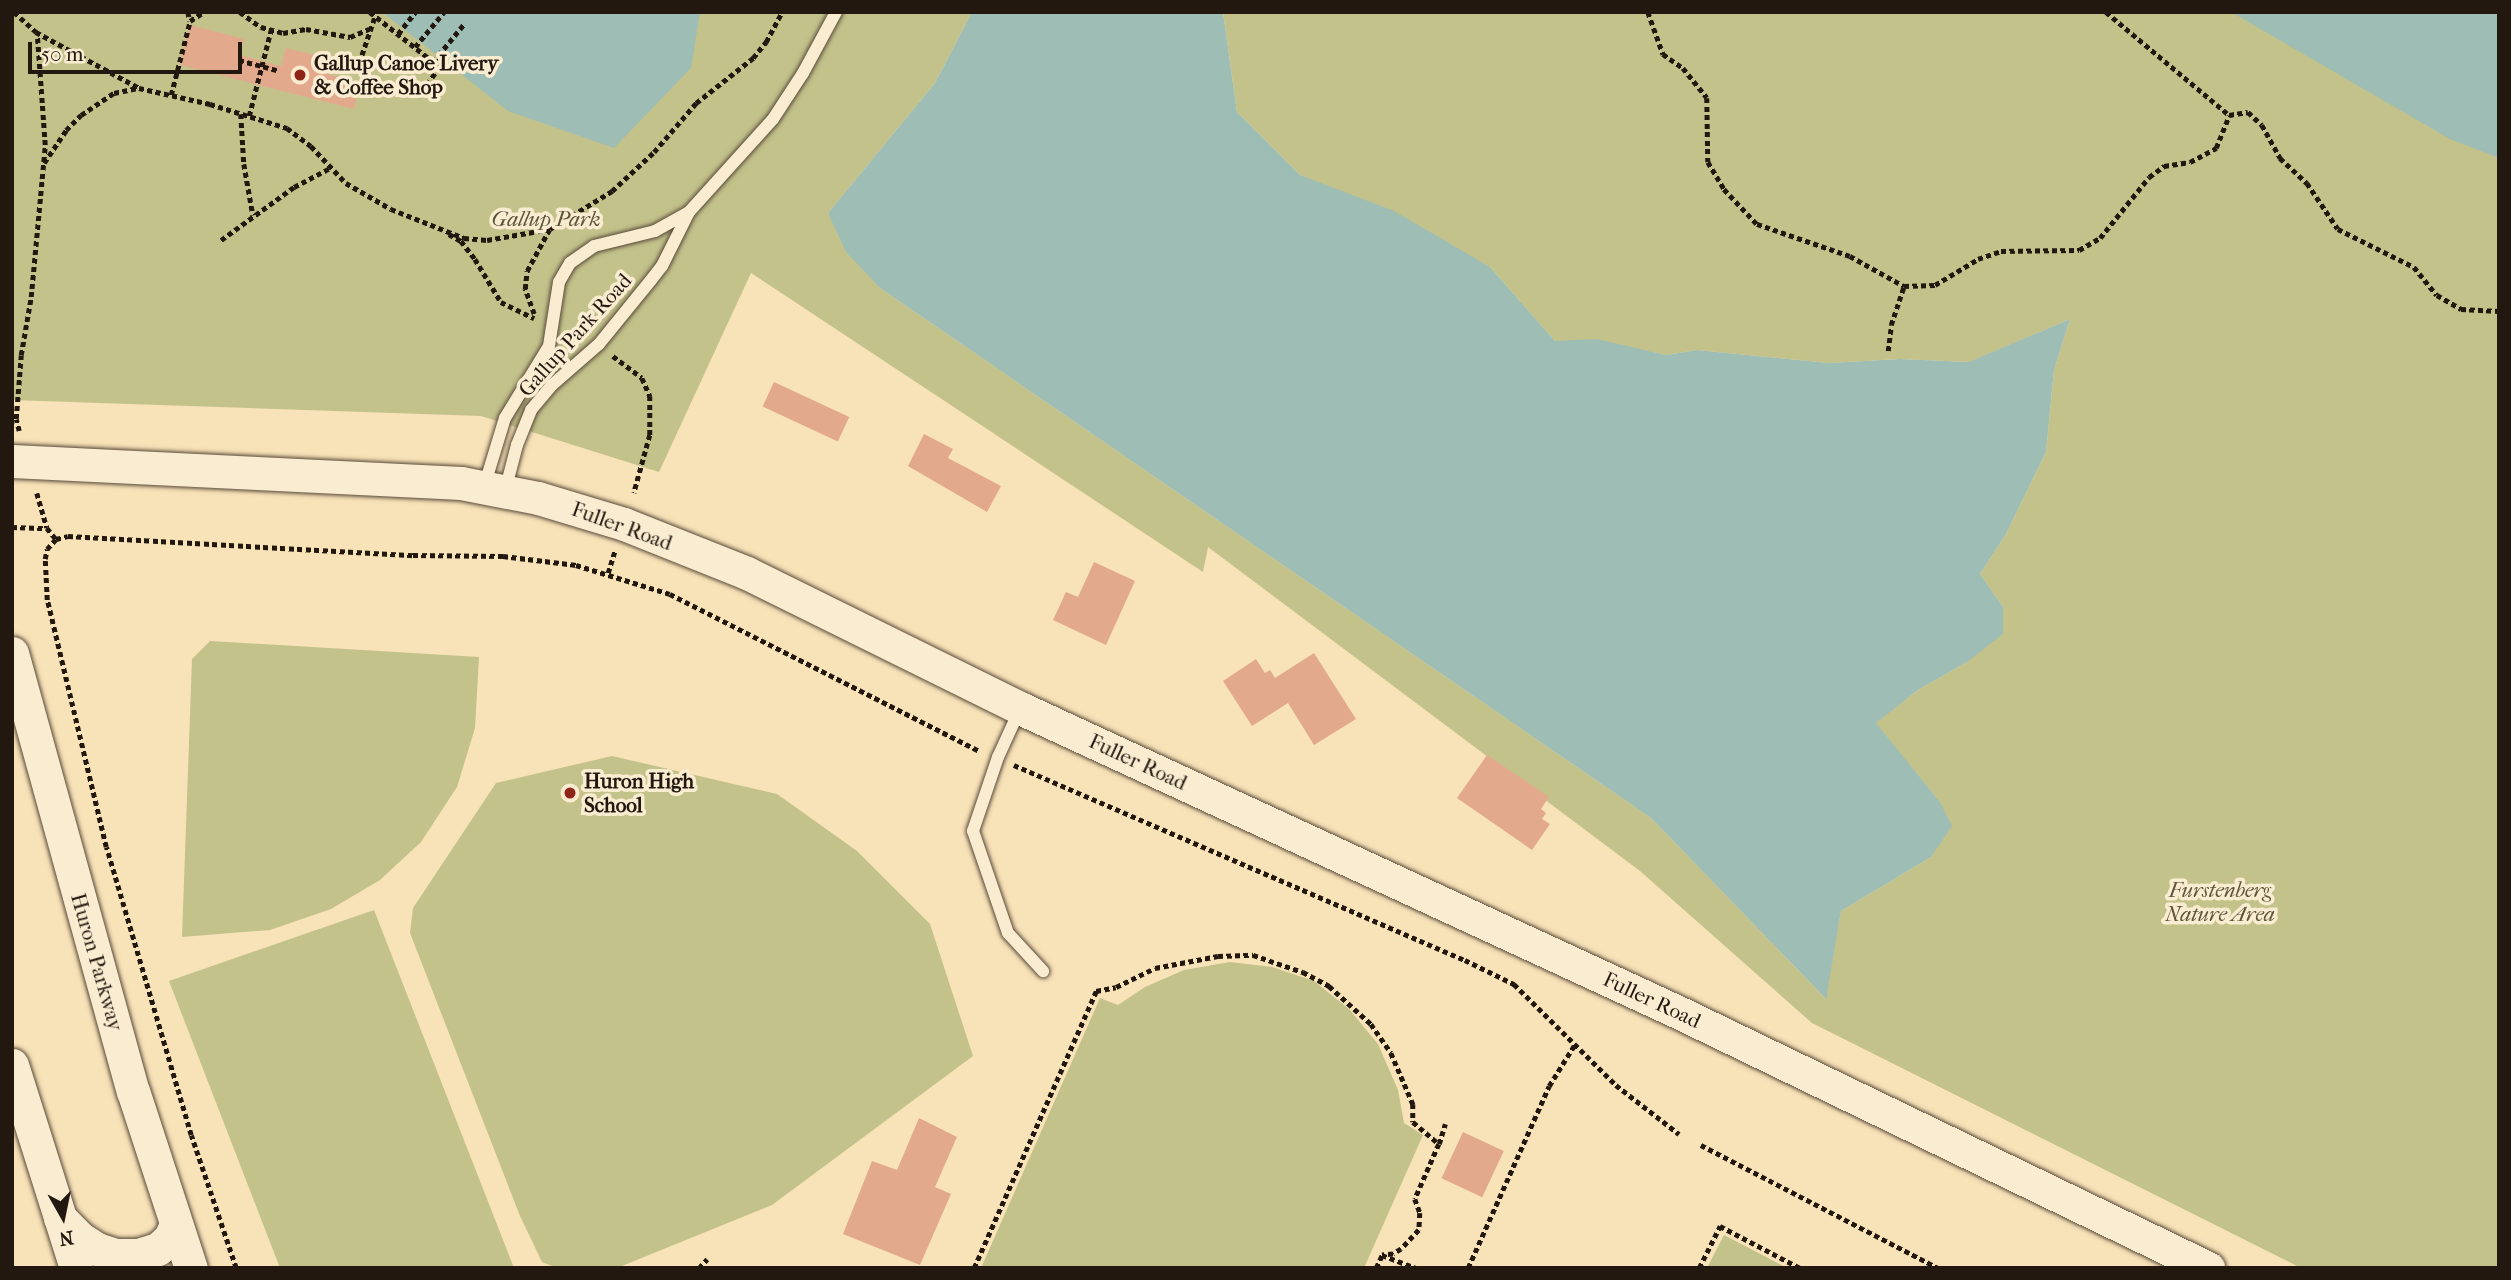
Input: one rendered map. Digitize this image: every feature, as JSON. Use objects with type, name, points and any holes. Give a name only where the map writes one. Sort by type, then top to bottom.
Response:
[{"type":"main road","name":"Fuller Road","points":[[12,461],[436,481],[494,489],[624,524],[747,573],[1020,708],[1665,1006],[2208,1268]]},
{"type":"main road","name":"Huron Parkway","points":[[12,653],[133,1091],[191,1268]]},
{"type":"main road","points":[[12,1065],[76,1268]]},
{"type":"main road","points":[[58,1216],[80,1238],[97,1249],[117,1255],[138,1255],[158,1249],[170,1238],[176,1224]]},
{"type":"lane","name":"Gallup Park Road","points":[[494,489],[517,445],[531,410],[552,385],[599,344],[662,266],[689,212],[773,118],[803,73],[836,12]]},
{"type":"lane","name":"Gallup Park Road","points":[[494,489],[505,418],[549,346],[559,282],[570,263],[594,246],[655,231],[689,212]]},
{"type":"lane","points":[[1020,708],[998,757],[973,831],[1008,933],[1043,971]]},
{"type":"path","points":[[14,12],[36,32],[139,88],[287,128],[311,146],[330,168],[364,195],[382,205],[464,238],[498,240],[550,229],[612,191],[635,172],[696,103],[753,58],[766,42],[782,12]]},
{"type":"path","points":[[171,95],[190,21],[188,12]]},
{"type":"path","points":[[190,21],[204,12]]},
{"type":"path","points":[[240,12],[271,30],[283,33],[306,29],[350,37],[369,29]]},
{"type":"path","points":[[398,34],[415,12]]},
{"type":"path","points":[[415,47],[444,12]]},
{"type":"path","points":[[1648,12],[1662,54],[1684,68],[1707,98],[1708,162],[1724,189],[1757,224],[1850,256],[1904,286],[1935,285],[1978,259],[2001,251],[2079,250],[2100,238],[2149,177],[2164,166],[2190,162],[2216,148],[2229,115]]},
{"type":"path","points":[[2106,12],[2229,115],[2248,112],[2262,125],[2280,158],[2307,183],[2337,229],[2414,267],[2437,295],[2461,309],[2499,310]]},
{"type":"path","points":[[359,63],[373,14],[440,67],[418,97]]},
{"type":"path","points":[[433,62],[464,24]]},
{"type":"path","points":[[249,116],[271,30]]},
{"type":"path","points":[[17,426],[43,164],[44,116],[36,32]]},
{"type":"path","points":[[239,60],[280,71]]},
{"type":"path","points":[[43,164],[66,130],[96,103],[114,93],[139,88]]},
{"type":"path","points":[[242,114],[244,164],[253,215]]},
{"type":"path","points":[[221,240],[294,187],[330,168]]},
{"type":"path","points":[[542,321],[529,307],[524,289],[531,260],[550,229]]},
{"type":"path","points":[[1888,351],[1891,325],[1904,286]]},
{"type":"path","points":[[12,390],[18,396]]},
{"type":"path","points":[[43,514],[47,528],[56,539]]},
{"type":"path","points":[[12,527],[47,528]]},
{"type":"path","points":[[236,1268],[191,1135],[106,847],[47,600],[47,549],[56,539],[68,536],[413,555],[503,556],[576,565],[670,594],[960,743],[998,757],[1494,973],[1514,984],[1616,1085],[1679,1133]]},
{"type":"path","points":[[608,573],[616,548]]},
{"type":"path","points":[[974,1268],[1096,991],[1116,987],[1156,968],[1218,956],[1253,956],[1303,972],[1329,986],[1371,1024],[1391,1053],[1413,1104],[1413,1122],[1439,1144]]},
{"type":"path","points":[[1468,1268],[1549,1086],[1575,1044]]},
{"type":"path","points":[[1376,1268],[1382,1255],[1401,1249],[1419,1230],[1420,1213],[1415,1199],[1445,1124]]},
{"type":"path","points":[[1701,1146],[1938,1268]]},
{"type":"path","points":[[1699,1268],[1720,1226],[1800,1268]]},
{"type":"path","points":[[1382,1255],[1416,1268]]},
{"type":"path","points":[[699,1268],[707,1259]]},
{"type":"green space","name":"Furstenberg Nature Area","points":[[12,12],[972,12],[935,83],[828,213],[880,288],[1651,818],[1825,998],[1841,911],[1931,857],[1940,802],[1875,723],[1918,690],[1967,662],[2003,607],[1980,574],[2006,534],[2046,452],[2054,370],[2070,319],[1970,362],[1900,359],[1829,363],[1697,350],[1666,355],[1620,345],[1555,341],[1490,267],[1300,175],[1237,112],[1223,12],[2234,12],[2499,155],[2499,1268],[2301,1268],[1812,1023],[1640,871],[1208,547],[1203,572],[751,273],[659,472],[481,416],[12,400]]},
{"type":"green space","points":[[210,641],[479,657],[475,728],[457,787],[421,842],[380,880],[331,909],[270,930],[182,937],[192,659]]},
{"type":"green space","points":[[612,756],[777,794],[857,851],[930,924],[973,1056],[772,1205],[617,1268],[557,1268],[542,1262],[520,1216],[410,933],[413,908],[496,783]]},
{"type":"green space","points":[[374,910],[514,1268],[280,1268],[169,981]]},
{"type":"green space","points":[[1230,962],[1272,967],[1314,981],[1349,1009],[1378,1044],[1398,1090],[1404,1123],[1423,1135],[1364,1268],[981,1268],[1100,998],[1118,1005],[1145,987],[1184,970]]},
{"type":"green space","points":[[1724,1235],[1787,1268],[1707,1268]]},
{"type":"water","points":[[382,12],[700,12],[691,68],[614,148],[508,111]]},
{"type":"water","points":[[972,12],[1223,12],[1237,112],[1300,175],[1394,211],[1490,267],[1555,341],[1597,339],[1666,355],[1697,350],[1829,363],[1900,359],[1969,362],[2070,319],[2054,370],[2046,452],[2006,534],[1980,574],[2003,607],[2003,634],[1967,662],[1918,690],[1876,723],[1940,802],[1952,826],[1931,857],[1841,911],[1826,999],[1651,818],[880,288],[846,252],[828,213],[935,83]]},
{"type":"water","points":[[2231,12],[2499,12],[2499,158],[2450,139]]},
{"type":"building","points":[[190,25],[244,39],[240,55],[281,66],[286,48],[331,59],[327,74],[360,82],[354,109],[180,65]]},
{"type":"building","points":[[774,382],[849,417],[838,442],[763,406]]},
{"type":"building","points":[[924,434],[953,449],[948,458],[1001,486],[987,512],[908,466]]},
{"type":"building","points":[[1094,562],[1135,581],[1106,645],[1053,620],[1066,592],[1078,597]]},
{"type":"building","points":[[1314,653],[1356,719],[1314,745],[1288,703],[1252,726],[1223,681],[1256,659],[1265,673],[1270,670],[1275,678]]},
{"type":"building","points":[[1487,755],[1549,797],[1541,809],[1546,813],[1542,819],[1550,824],[1532,850],[1457,798]]},
{"type":"building","points":[[919,1118],[957,1137],[935,1187],[951,1194],[920,1265],[843,1234],[872,1161],[897,1170]]},
{"type":"building","points":[[1463,1132],[1504,1151],[1482,1197],[1441,1178]]},
{"type":"place","name":"Gallup Canoe Livery & Coffee Shop","points":[[300,75]]},
{"type":"place","name":"Huron High School","points":[[570,793]]},
{"type":"park label","name":"Gallup Park","points":[[546,219]]}]
